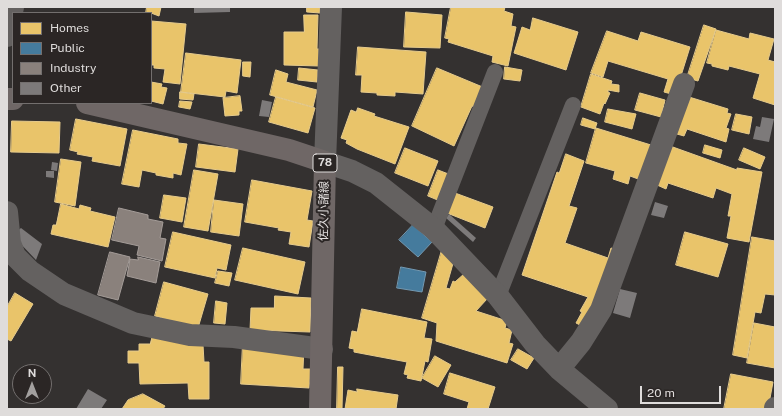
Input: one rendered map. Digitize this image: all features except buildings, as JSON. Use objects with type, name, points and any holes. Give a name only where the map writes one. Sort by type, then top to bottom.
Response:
[{"type":"main road","name":"78","points":[[91,104],[267,144],[325,162]]},
{"type":"main road","name":"佐久小諸線","points":[[320,409],[325,162]]},
{"type":"street","points":[[7,36],[13,7]]},
{"type":"street","points":[[331,7],[325,162],[352,171],[376,183],[434,229],[498,296],[535,344],[598,406]]},
{"type":"street","points":[[559,369],[581,342],[602,310],[684,84]]},
{"type":"street","points":[[7,212],[10,243],[15,256],[30,271],[64,294],[133,323],[190,334],[234,337],[322,348]]},
{"type":"lane","points":[[434,229],[495,72]]},
{"type":"lane","points":[[498,296],[573,105]]}]
